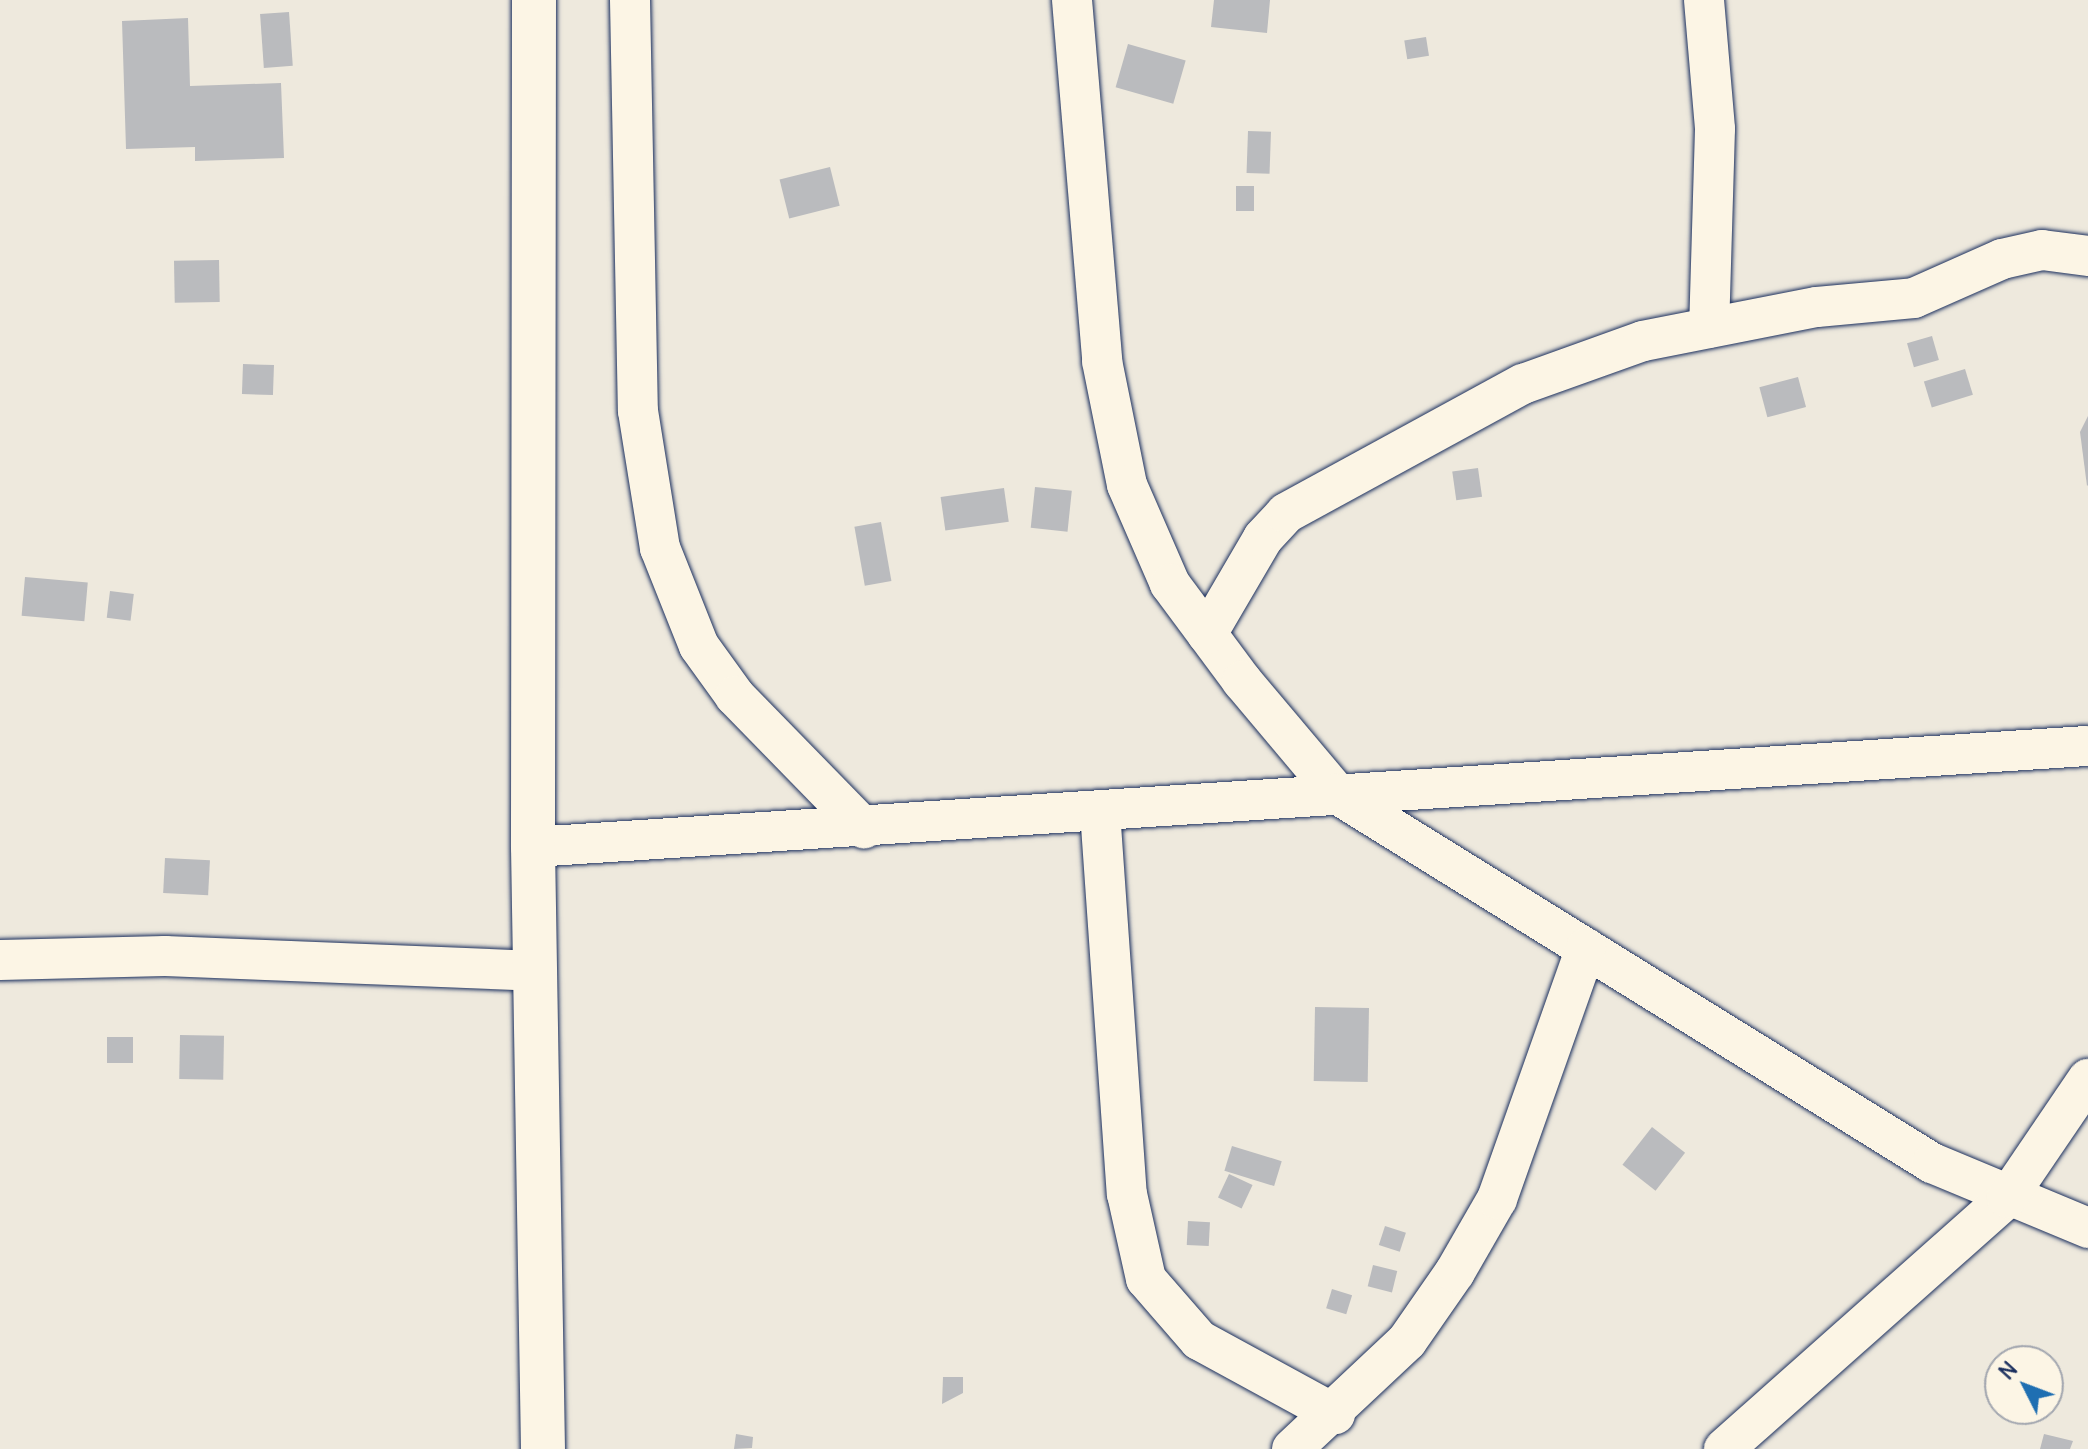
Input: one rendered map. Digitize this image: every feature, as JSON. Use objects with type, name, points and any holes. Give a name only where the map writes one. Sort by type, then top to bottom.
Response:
[{"type":"main road","points":[[534,0],[533,847],[543,1449]]},
{"type":"street","points":[[630,0],[638,411],[660,548],[699,646],[735,696],[864,828]]},
{"type":"street","points":[[1072,0],[1102,361],[1127,485],[1142,531],[1207,634],[1337,794],[1932,1163],[2083,1231]]},
{"type":"street","points":[[1704,0],[1715,129],[1709,328]]},
{"type":"street","points":[[1207,634],[1263,538],[1315,492],[1523,384],[1643,341],[1709,328],[1914,298],[2002,259],[2042,250],[2088,256]]},
{"type":"street","points":[[533,847],[864,828],[2088,746]]},
{"type":"street","points":[[1100,811],[1127,1194],[1146,1279],[1199,1340],[1335,1414]]},
{"type":"street","points":[[1292,1449],[1335,1414],[1407,1341],[1497,1199],[1586,948]]},
{"type":"street","points":[[0,960],[165,956],[536,971]]},
{"type":"street","points":[[1724,1449],[2007,1198],[2088,1079]]},
{"type":"building","points":[[1214,0],[1270,0],[1267,33],[1211,27]]},
{"type":"building","points":[[289,12],[293,66],[264,68],[260,14]]},
{"type":"building","points":[[188,18],[190,86],[281,83],[284,158],[195,161],[195,147],[126,149],[122,21]]},
{"type":"building","points":[[1426,37],[1429,56],[1407,59],[1404,40]]},
{"type":"building","points":[[1128,44],[1186,61],[1173,104],[1116,87]]},
{"type":"building","points":[[1248,131],[1271,132],[1270,174],[1247,173]]},
{"type":"building","points":[[830,167],[840,206],[789,218],[780,180]]},
{"type":"building","points":[[1236,186],[1254,186],[1254,211],[1236,211]]},
{"type":"building","points":[[219,260],[220,302],[175,303],[174,261]]},
{"type":"building","points":[[1932,336],[1939,360],[1914,367],[1907,343]]},
{"type":"building","points":[[243,364],[274,365],[273,395],[242,394]]},
{"type":"building","points":[[1965,369],[1973,395],[1932,407],[1924,382]]},
{"type":"building","points":[[1798,377],[1806,407],[1767,417],[1759,387]]},
{"type":"building","points":[[2088,416],[2088,485],[2087,486],[2080,432]]},
{"type":"building","points":[[1478,468],[1482,497],[1456,500],[1452,472]]},
{"type":"building","points":[[1035,487],[1072,491],[1068,532],[1031,528]]},
{"type":"building","points":[[1004,488],[1009,522],[945,531],[941,497]]},
{"type":"building","points":[[881,522],[891,581],[865,586],[854,527]]},
{"type":"building","points":[[25,577],[88,582],[84,621],[22,616]]},
{"type":"building","points":[[110,591],[134,594],[131,621],[107,618]]},
{"type":"building","points":[[165,858],[210,860],[208,895],[163,893]]},
{"type":"building","points":[[1315,1007],[1369,1008],[1368,1082],[1314,1081]]},
{"type":"building","points":[[180,1035],[224,1036],[223,1080],[179,1079]]},
{"type":"building","points":[[107,1037],[133,1037],[133,1063],[107,1063]]},
{"type":"building","points":[[1652,1127],[1685,1153],[1656,1191],[1622,1165]]},
{"type":"building","points":[[1232,1146],[1282,1161],[1274,1186],[1224,1171]]},
{"type":"building","points":[[1229,1174],[1253,1185],[1242,1209],[1218,1198]]},
{"type":"building","points":[[1188,1221],[1210,1222],[1209,1246],[1187,1245]]},
{"type":"building","points":[[1385,1226],[1406,1233],[1400,1252],[1379,1245]]},
{"type":"building","points":[[1373,1265],[1397,1271],[1392,1292],[1368,1286]]},
{"type":"building","points":[[1332,1289],[1352,1295],[1346,1314],[1326,1308]]},
{"type":"building","points":[[943,1377],[963,1377],[963,1393],[942,1404]]},
{"type":"building","points":[[736,1434],[753,1437],[752,1448],[734,1449]]},
{"type":"building","points":[[2044,1434],[2073,1441],[2070,1449],[2040,1449]]}]
